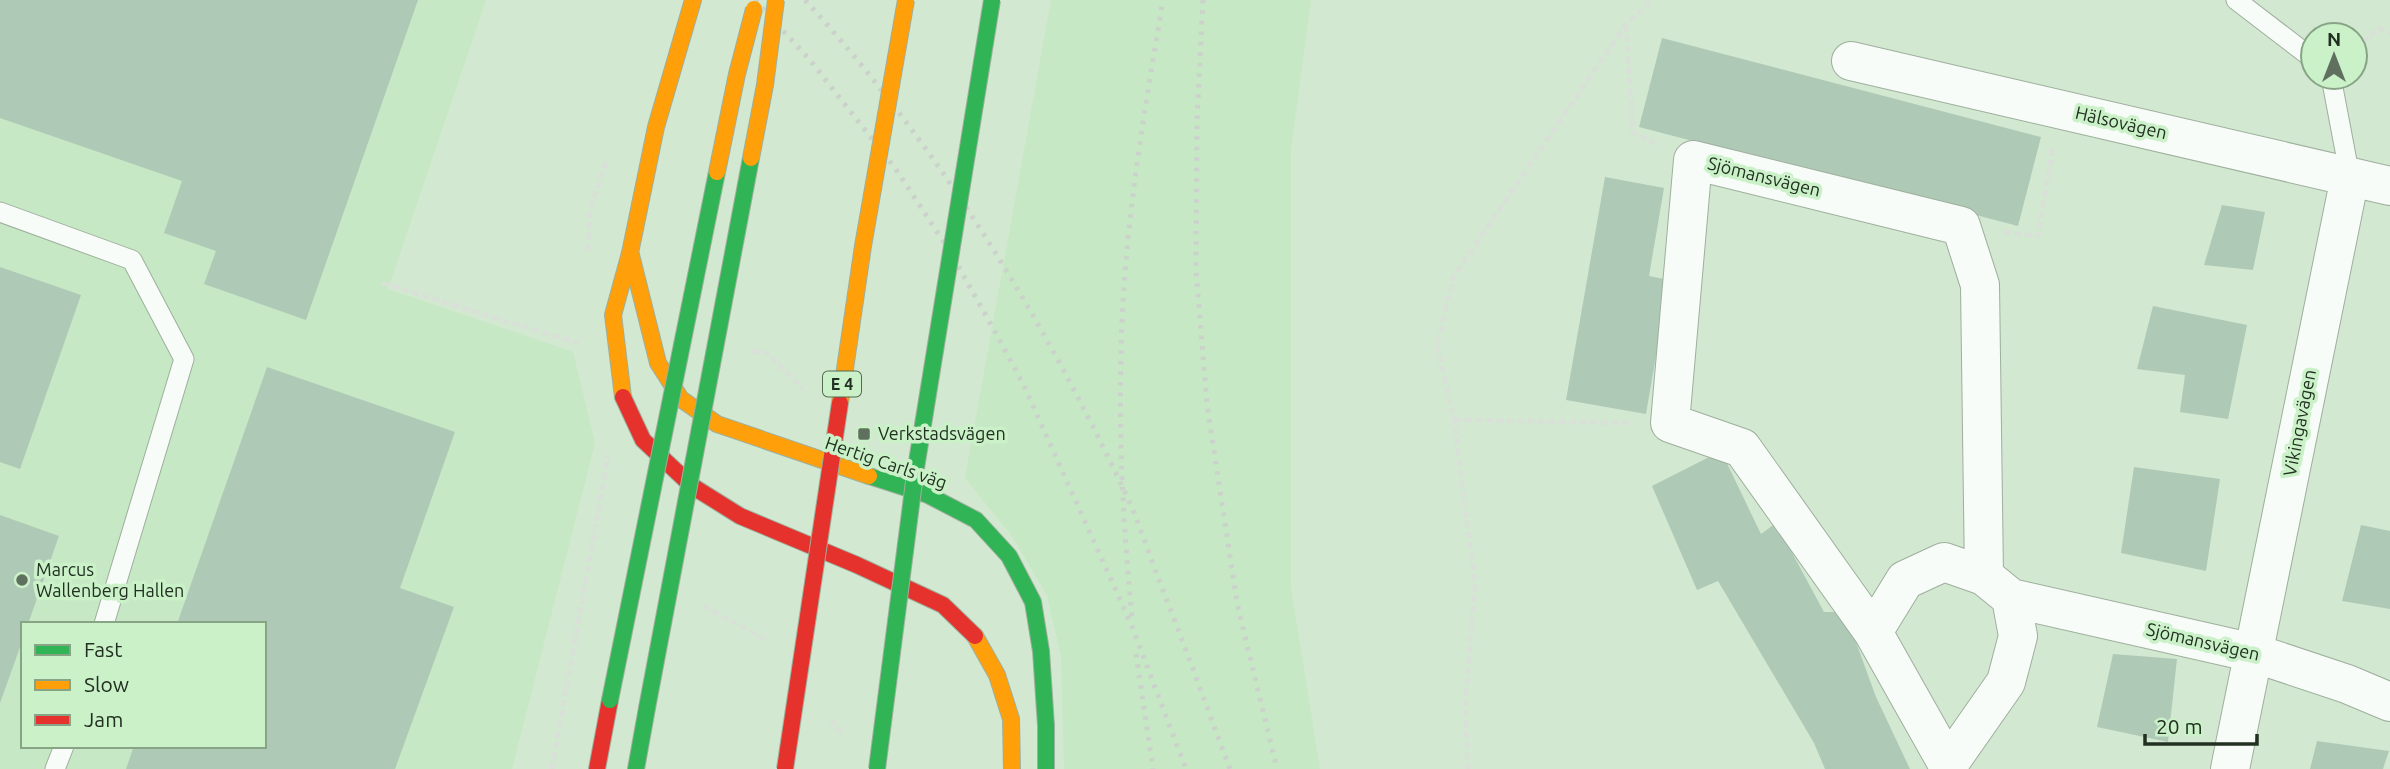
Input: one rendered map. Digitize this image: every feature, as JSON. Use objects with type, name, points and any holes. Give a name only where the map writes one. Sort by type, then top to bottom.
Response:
[{"type":"main road","name":"Hertig Carls väg","points":[[693,0],[656,127],[630,253],[613,315],[622,395],[643,440],[692,486],[740,516],[857,565],[943,605],[974,635],[997,675],[1011,719],[1012,769]]},
{"type":"main road","points":[[597,769],[737,74],[757,0]]},
{"type":"main road","points":[[636,769],[762,98],[776,0]]},
{"type":"main road","name":"E 4","points":[[785,769],[863,246],[906,0]]},
{"type":"main road","points":[[877,769],[915,474],[992,0]]},
{"type":"main road","name":"Hertig Carls väg","points":[[630,253],[658,363],[681,399],[717,424],[928,495],[975,520],[1009,556],[1033,602],[1041,651],[1046,726],[1045,769]]},
{"type":"street","name":"Hälsovägen","points":[[1852,61],[2390,186]]},
{"type":"street","name":"Sjömansvägen","points":[[1670,423],[1693,160],[1961,226]]},
{"type":"street","name":"Vikingavägen","points":[[2230,769],[2350,177]]},
{"type":"street","points":[[1670,423],[1742,448],[1873,632],[1948,765],[2006,682],[2018,636],[1997,587],[1980,285],[1961,226]]},
{"type":"street","name":"Sjömansvägen","points":[[1873,632],[1905,580],[1944,562],[1997,587],[2255,653],[2347,684],[2390,702]]},
{"type":"lane","points":[[2236,0],[2299,49]]},
{"type":"lane","name":"Vikingavägen","points":[[2334,91],[2350,177]]},
{"type":"lane","points":[[0,212],[132,260],[184,359],[105,622]]},
{"type":"lane","points":[[55,769],[63,748]]},
{"type":"path","points":[[1468,769],[1465,707],[1475,583],[1454,421],[1437,345],[1454,276],[1626,24],[1652,0]]},
{"type":"path","points":[[1626,24],[1633,133],[1693,160]]},
{"type":"path","points":[[2369,37],[2379,28],[2390,34]]},
{"type":"path","points":[[1961,226],[2038,236],[2060,109]]},
{"type":"path","points":[[1454,421],[1670,423]]},
{"type":"path","points":[[552,769],[609,449]]},
{"type":"path","points":[[699,605],[771,642]]},
{"type":"path","points":[[828,716],[845,737]]},
{"type":"shaded area","points":[[0,0],[486,0],[388,289],[573,352],[595,443],[512,769],[0,769]]},
{"type":"shaded area","points":[[1051,0],[1311,0],[1291,149],[1291,588],[1320,769],[1064,769],[1061,656],[1047,595],[1012,536],[965,478]]},
{"type":"building","points":[[0,0],[418,0],[306,320],[204,284],[216,251],[164,233],[182,181],[0,118]]},
{"type":"building","points":[[1662,38],[2041,137],[2018,226],[1639,127]]},
{"type":"building","points":[[1605,177],[1664,188],[1649,276],[1669,280],[1646,414],[1566,400]]},
{"type":"building","points":[[2222,205],[2265,212],[2253,270],[2204,265]]},
{"type":"building","points":[[0,267],[81,295],[20,469],[0,462]]},
{"type":"building","points":[[2153,306],[2247,325],[2228,419],[2180,412],[2185,375],[2137,369]]},
{"type":"building","points":[[267,367],[455,432],[400,588],[454,607],[395,769],[126,769],[133,748],[266,748],[266,622],[178,622]]},
{"type":"building","points":[[1721,451],[1761,534],[1776,523],[1824,612],[1845,612],[1876,697],[1910,769],[1825,769],[1814,743],[1718,581],[1697,590],[1652,486]]},
{"type":"building","points":[[2134,467],[2220,479],[2206,571],[2121,553]]},
{"type":"building","name":"Marcus Wallenberg Hallen","points":[[0,515],[59,536],[29,622],[21,622],[21,645],[0,703]]},
{"type":"building","points":[[2361,525],[2390,531],[2390,609],[2342,601]]},
{"type":"building","points":[[2113,654],[2177,659],[2168,742],[2097,727]]},
{"type":"building","points":[[2317,741],[2389,751],[2383,769],[2310,769]]},
{"type":"railway","points":[[755,0],[809,59],[895,168],[949,250],[998,337],[1024,386],[1131,624],[1186,769]]},
{"type":"railway","points":[[805,0],[901,115],[945,176],[986,238],[1062,367],[1133,511],[1230,769]]},
{"type":"railway","points":[[1132,616],[1120,418],[1122,319],[1133,192],[1163,0]]},
{"type":"railway","points":[[1203,0],[1197,121],[1196,270],[1207,404],[1237,603],[1277,769]]},
{"type":"railway","points":[[1136,654],[1153,769]]},
{"type":"traffic: fast","points":[[877,769],[915,474],[992,0]]},
{"type":"traffic: fast","points":[[647,708],[751,158]]},
{"type":"traffic: fast","points":[[610,700],[717,172]]},
{"type":"traffic: fast","points":[[869,476],[928,495],[976,520],[1009,556],[1033,602],[1041,651],[1046,769]]},
{"type":"traffic: fast","points":[[636,769],[647,708]]},
{"type":"traffic: slow","points":[[623,397],[613,315],[630,253],[656,127],[693,0]]},
{"type":"traffic: slow","points":[[751,158],[765,85],[776,0]]},
{"type":"traffic: slow","points":[[840,403],[863,246],[906,0]]},
{"type":"traffic: slow","points":[[717,172],[737,74],[754,9]]},
{"type":"traffic: slow","points":[[631,255],[658,363],[681,399],[717,424],[869,476]]},
{"type":"traffic: slow","points":[[975,636],[997,675],[1011,719],[1012,769]]},
{"type":"traffic: jam","points":[[623,397],[643,440],[692,486],[740,516],[857,565],[943,605],[975,636]]},
{"type":"traffic: jam","points":[[785,769],[840,403]]},
{"type":"traffic: jam","points":[[597,769],[610,700]]},
{"type":"place","name":"Verkstadsvägen","points":[[864,434]]},
{"type":"place","name":"Marcus Wallenberg Hallen","points":[[22,580]]}]
